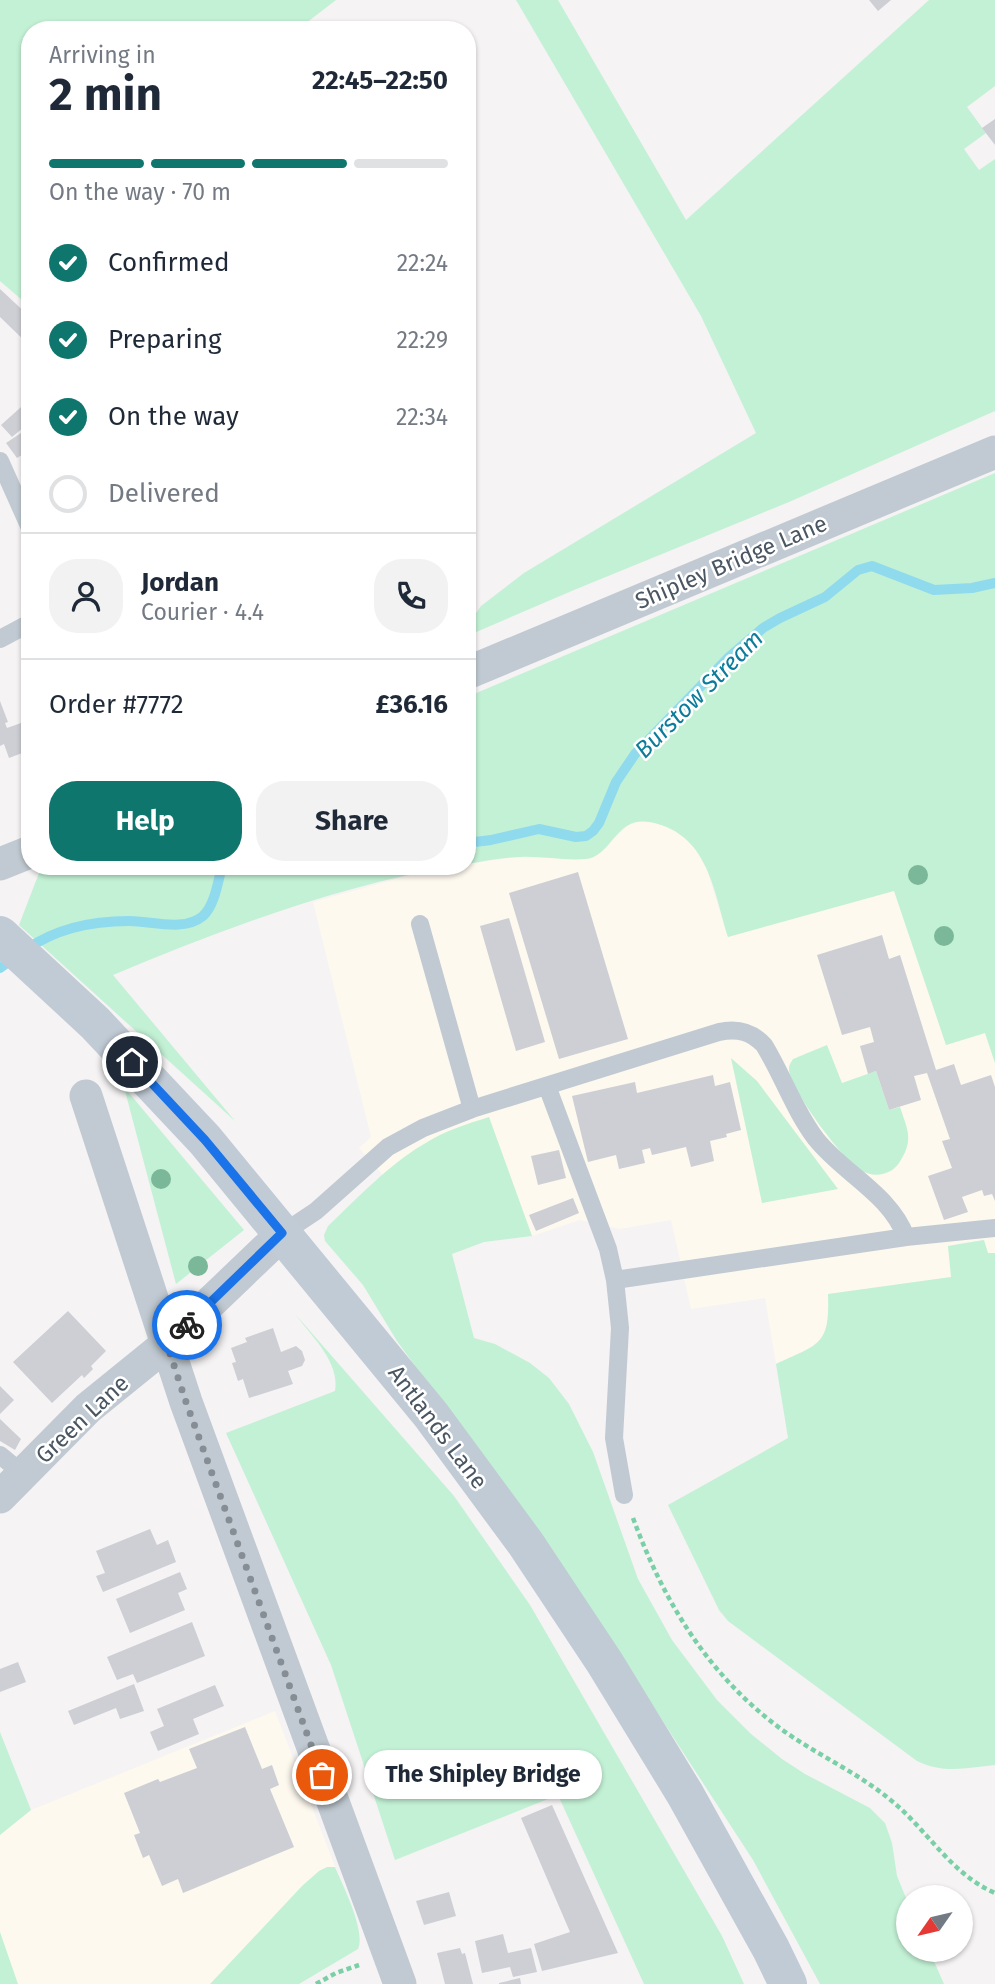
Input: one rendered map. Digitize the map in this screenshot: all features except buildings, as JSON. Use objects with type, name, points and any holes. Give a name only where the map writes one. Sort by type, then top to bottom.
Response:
[{"type":"main road","name":"Antlands Lane","points":[[0,935],[95,1023],[205,1140],[431,1415],[526,1544],[605,1663],[685,1794],[788,1984]]},
{"type":"street","name":"Shipley Bridge Lane","points":[[476,669],[995,452]]},
{"type":"street","points":[[0,864],[21,856]]},
{"type":"street","points":[[86,1096],[190,1415],[395,1969]]},
{"type":"street","name":"Green Lane","points":[[8,1476],[167,1344],[282,1233]]},
{"type":"lane","points":[[0,461],[21,508]]},
{"type":"lane","points":[[0,639],[21,628]]},
{"type":"lane","points":[[420,924],[472,1109]]},
{"type":"lane","points":[[282,1233],[316,1211],[388,1147],[422,1128],[472,1109],[719,1032],[738,1030],[756,1037],[764,1045],[799,1113],[816,1138],[841,1166],[886,1204],[906,1237]]},
{"type":"lane","points":[[547,1086],[608,1249],[615,1280],[620,1328],[614,1438],[624,1495]]},
{"type":"lane","points":[[615,1280],[906,1237],[995,1227]]},
{"type":"path","points":[[624,1495],[654,1569],[687,1630],[713,1667],[740,1695],[781,1729],[881,1792],[905,1813],[929,1842],[962,1873],[979,1886],[995,1893]]},
{"type":"path","points":[[316,1984],[336,1973],[395,1969]]},
{"type":"shaded area","points":[[638,821],[652,822],[677,830],[693,844],[707,870],[728,937],[895,890],[946,1045],[985,1033],[995,1063],[995,1253],[988,1253],[983,1240],[956,1244],[948,1247],[952,1277],[829,1294],[829,1316],[824,1337],[810,1348],[776,1364],[765,1298],[691,1309],[671,1220],[620,1229],[580,1220],[532,1236],[489,1117],[415,1149],[383,1175],[359,1148],[371,1137],[313,902],[410,875],[476,875],[476,863],[520,857],[587,859],[602,851],[627,826]]},
{"type":"shaded area","points":[[275,1711],[343,1887],[243,1984],[17,1984],[0,1932],[0,1835],[31,1810]]},
{"type":"green space","points":[[0,0],[336,0],[309,21],[21,21],[21,299],[0,281]]},
{"type":"green space","points":[[516,0],[558,0],[686,220],[929,0],[995,0],[995,86],[967,107],[986,133],[964,149],[979,170],[995,159],[995,411],[789,502],[476,632],[476,613],[481,606],[524,573],[756,433],[701,316]]},
{"type":"green space","points":[[995,473],[995,1063],[985,1033],[946,1045],[894,891],[728,937],[713,885],[699,854],[675,831],[658,824],[631,824],[598,854],[586,859],[514,857],[476,862],[476,693]]},
{"type":"green space","points":[[38,875],[407,875],[281,911],[113,975],[235,1121],[19,925]]},
{"type":"green space","points":[[827,1045],[842,1083],[876,1071],[889,1110],[900,1107],[908,1142],[904,1155],[891,1171],[870,1174],[852,1164],[818,1123],[791,1078],[789,1067],[793,1059]]},
{"type":"green space","points":[[731,1058],[757,1081],[838,1189],[762,1203]]},
{"type":"green space","points":[[124,1087],[244,1230],[176,1284]]},
{"type":"green space","points":[[489,1117],[532,1236],[484,1242],[452,1254],[474,1338],[495,1344],[530,1363],[549,1378],[569,1404],[593,1452],[638,1579],[672,1640],[717,1700],[751,1734],[782,1759],[870,1808],[885,1823],[901,1885],[896,1885],[896,1962],[934,1962],[944,1984],[820,1984],[753,1860],[579,1592],[397,1341],[363,1285],[325,1241],[324,1235],[328,1226],[374,1182],[411,1152],[456,1128]]},
{"type":"green space","points":[[984,1240],[988,1253],[995,1253],[995,1765],[946,1769],[917,1761],[728,1621],[719,1610],[668,1505],[788,1438],[776,1364],[803,1352],[819,1341],[827,1324],[828,1294],[951,1277],[948,1246]]},
{"type":"green space","points":[[296,1315],[454,1496],[530,1605],[722,1936],[744,1984],[644,1984],[558,1795],[395,1860],[331,1665],[226,1433],[335,1391],[329,1360]]},
{"type":"green space","points":[[0,1732],[31,1810],[0,1835]]},
{"type":"green space","points":[[327,1867],[335,1867],[352,1908],[359,1931],[358,1949],[299,1984],[210,1984],[302,1886]]},
{"type":"green space","points":[[0,1932],[18,1984],[0,1984]]},
{"type":"waterway","name":"Burstow Stream","points":[[476,842],[539,829],[576,837],[586,836],[599,823],[616,782],[635,754],[729,657],[763,628],[825,597],[858,570],[872,566],[934,590],[972,588],[995,583]]},
{"type":"waterway","name":"Burstow Stream","points":[[27,949],[63,931],[89,924],[129,921],[177,925],[195,921],[203,916],[210,906],[220,875]]},
{"type":"waterway","name":"Burstow Stream","points":[[0,968],[15,957]]},
{"type":"way so far","points":[[187,1325],[167,1344],[322,1775]]},
{"type":"place","name":"The Shipley Bridge","points":[[322,1775]]},
{"type":"route","points":[[132,1062],[205,1140],[282,1233],[187,1325]]}]
